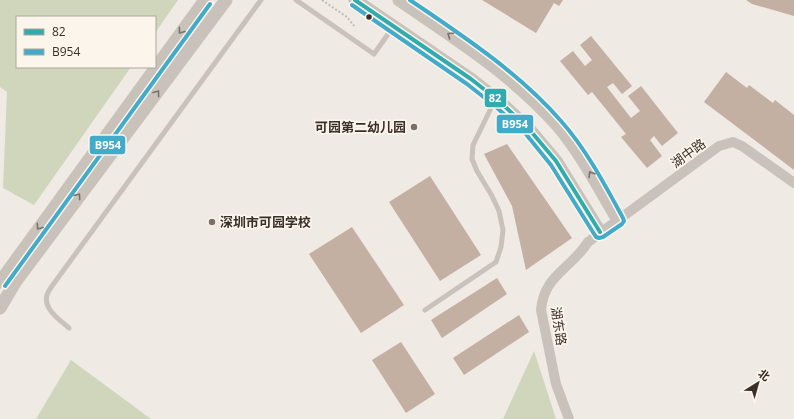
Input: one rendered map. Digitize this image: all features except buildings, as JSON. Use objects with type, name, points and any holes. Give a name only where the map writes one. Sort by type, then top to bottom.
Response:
[{"type":"street","points":[[156,67],[205,0]]},
{"type":"street","points":[[0,308],[20,275],[226,0]]},
{"type":"street","points":[[355,0],[471,79],[529,129],[556,160],[600,232]]},
{"type":"street","points":[[399,0],[500,70],[532,99],[557,125],[577,152],[618,220]]},
{"type":"street","points":[[0,282],[156,68]]},
{"type":"street","name":"湖中路","points":[[600,232],[720,146],[733,142],[742,146],[794,183]]},
{"type":"street","name":"湖东路","points":[[569,419],[556,384],[541,310],[542,298],[548,285],[555,277],[582,252],[588,242],[600,232]]},
{"type":"lane","points":[[69,328],[52,313],[48,306],[46,296],[261,0]]},
{"type":"lane","points":[[296,0],[374,54],[393,26]]},
{"type":"lane","points":[[425,310],[496,262],[501,247],[503,230],[499,211],[472,159],[473,145],[496,99]]},
{"type":"path","points":[[323,0],[347,17],[355,27]]},
{"type":"green space","points":[[0,0],[178,0],[156,32],[156,16],[16,16],[16,68],[130,68],[34,205],[3,188],[7,92],[0,87]]},
{"type":"green space","points":[[534,351],[556,419],[503,419]]},
{"type":"green space","points":[[71,360],[151,419],[36,419]]},
{"type":"transit line","name":"82","points":[[355,0],[471,79],[499,101],[529,129],[556,161],[600,232]]},
{"type":"transit line","name":"B954","points":[[352,5],[467,84],[495,106],[525,133],[551,165],[596,237],[603,237],[622,224],[624,221],[623,218],[587,155],[561,121],[544,103],[527,86],[489,56],[410,0]]},
{"type":"transit line","name":"B954","points":[[5,286],[210,4]]},
{"type":"place","name":"可园第二幼儿园","points":[[414,127]]},
{"type":"place","name":"深圳市可园学校","points":[[212,222]]}]
